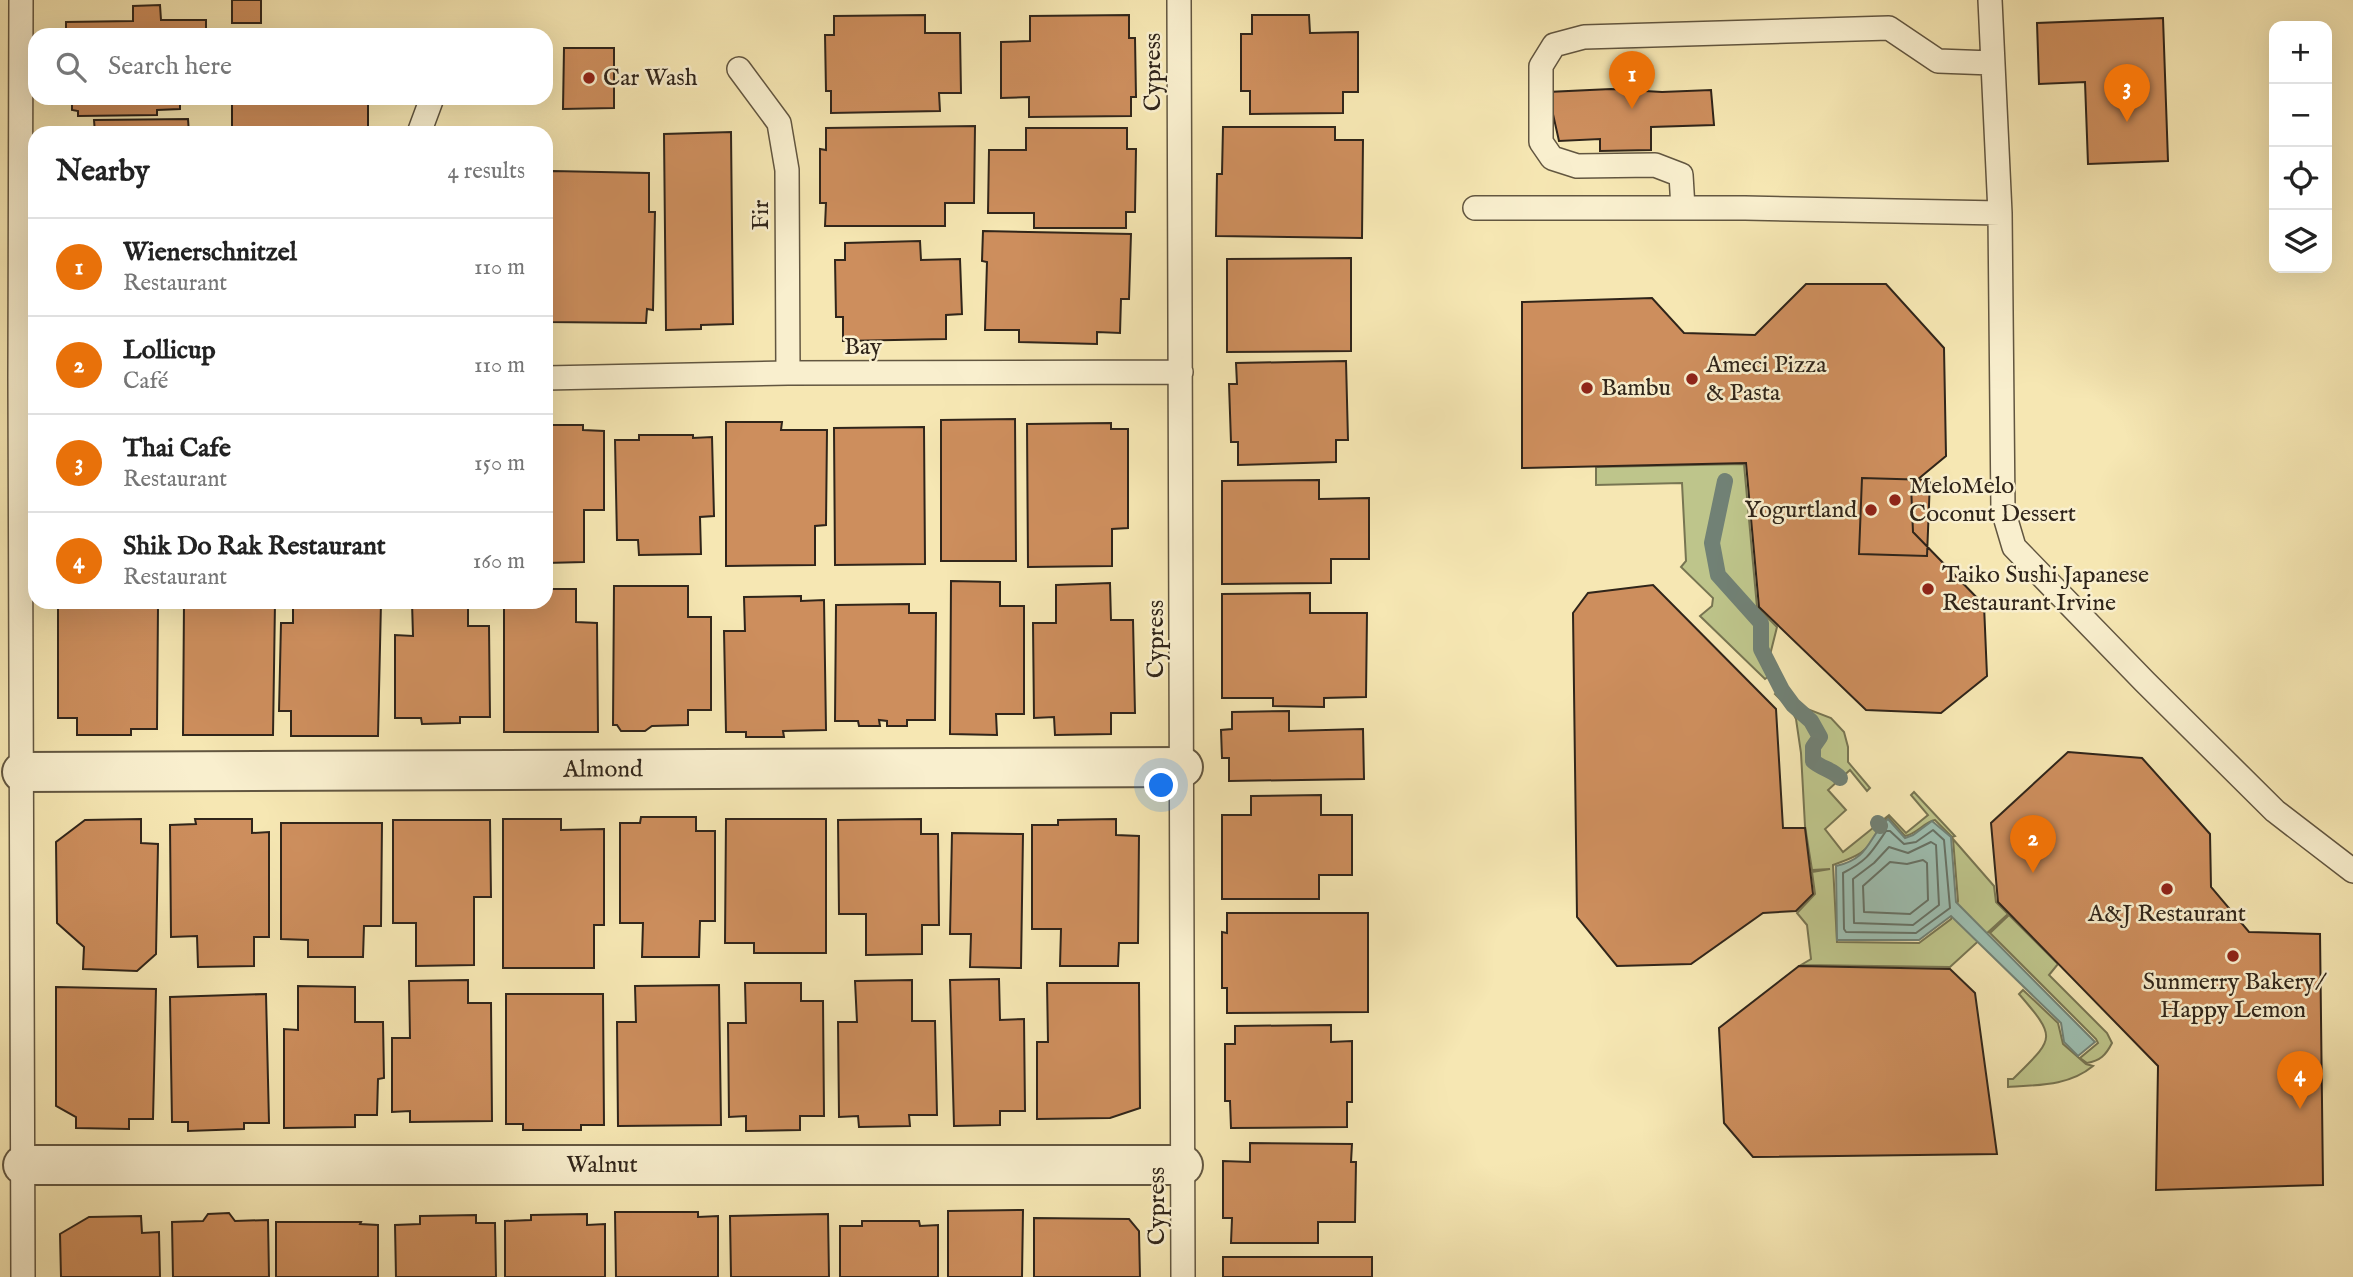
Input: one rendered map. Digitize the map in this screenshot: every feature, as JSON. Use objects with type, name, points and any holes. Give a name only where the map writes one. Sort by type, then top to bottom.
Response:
[{"type":"street","name":"Almond","points":[[22,772],[1183,767]]},
{"type":"street","name":"Walnut","points":[[23,1165],[1183,1166]]},
{"type":"lane","points":[[21,0],[18,378],[23,1277]]},
{"type":"lane","points":[[1990,0],[2000,213],[2003,510],[2014,547],[2275,811],[2353,871]]},
{"type":"lane","name":"Cypress","points":[[1179,1],[1183,1277]]},
{"type":"lane","points":[[1683,208],[1681,175],[1655,165],[1577,166],[1552,158],[1541,142],[1541,66],[1554,45],[1584,37],[1889,28],[1938,61],[1992,63]]},
{"type":"lane","name":"Fir","points":[[739,69],[779,123],[787,170],[788,373]]},
{"type":"lane","points":[[422,126],[429,105]]},
{"type":"lane","points":[[1475,208],[2000,213]]},
{"type":"lane","name":"Bay","points":[[553,378],[788,373],[1181,372]]},
{"type":"green space","points":[[1744,464],[1757,607],[1777,627],[1770,655],[1777,670],[1765,679],[1700,616],[1712,606],[1713,598],[1681,567],[1686,561],[1682,483],[1596,485],[1596,467]]},
{"type":"green space","points":[[1784,686],[1802,707],[1831,718],[1844,732],[1848,762],[1870,788],[1867,791],[1850,770],[1828,790],[1846,810],[1825,829],[1843,852],[1889,815],[1906,833],[1928,815],[1911,795],[1914,792],[1955,836],[1952,837],[1935,820],[1905,836],[1888,817],[1869,846],[1855,856],[1833,865],[1837,942],[1919,943],[1951,919],[1958,901],[1953,839],[1994,886],[1996,902],[2008,914],[1950,967],[1801,965],[1811,959],[1807,925],[1797,913],[1815,894],[1812,872],[1830,869],[1812,870],[1805,826],[1801,753],[1796,719],[1775,694]]},
{"type":"green space","points":[[2009,915],[2058,964],[2049,975],[2107,1033],[2112,1043],[2099,1059],[2087,1063],[2080,1058],[2098,1043],[2096,1039],[1990,933]]},
{"type":"green space","points":[[2023,990],[2058,1023],[2063,1044],[2086,1064],[2093,1066],[2084,1073],[2063,1081],[2008,1087],[2008,1079],[2013,1079],[2037,1055],[2046,1038],[2040,1020],[2019,994]]},
{"type":"water","points":[[1888,819],[1905,838],[1932,821],[1951,837],[1956,902],[2095,1042],[2078,1056],[2064,1042],[2061,1023],[1951,916],[1919,940],[1837,940],[1836,866],[1862,853]]},
{"type":"building","points":[[232,0],[261,0],[261,23],[232,23]]},
{"type":"building","points":[[160,5],[161,20],[206,20],[206,28],[66,28],[66,22],[133,21],[133,6]]},
{"type":"building","points":[[925,15],[925,33],[960,33],[961,93],[939,93],[940,111],[831,113],[831,91],[826,91],[825,35],[834,35],[834,16]]},
{"type":"building","points":[[1129,15],[1129,38],[1135,38],[1136,97],[1131,97],[1131,116],[1029,117],[1029,97],[1001,98],[1001,42],[1030,41],[1030,16]]},
{"type":"building","points":[[1252,15],[1309,15],[1310,33],[1358,32],[1358,92],[1343,92],[1343,113],[1250,114],[1250,91],[1241,91],[1241,34],[1252,34]]},
{"type":"building","points":[[2163,18],[2168,161],[2088,164],[2085,82],[2039,84],[2037,23]]},
{"type":"building","name":"Car Wash","points":[[564,48],[614,48],[614,108],[563,109]]},
{"type":"building","points":[[1611,89],[1662,92],[1711,90],[1714,125],[1651,127],[1651,150],[1600,151],[1600,139],[1559,141],[1548,92]]},
{"type":"building","points":[[72,105],[180,105],[180,109],[157,110],[157,115],[78,116],[78,111],[72,110]]},
{"type":"building","points":[[232,105],[368,105],[368,126],[232,126]]},
{"type":"building","points":[[188,119],[188,126],[94,126],[94,120]]},
{"type":"building","points":[[975,126],[974,203],[945,203],[945,226],[825,226],[826,203],[820,203],[820,149],[826,150],[826,128]]},
{"type":"building","points":[[1223,127],[1335,127],[1335,140],[1363,140],[1362,238],[1216,236],[1217,174],[1222,174]]},
{"type":"building","points":[[1026,128],[1127,128],[1127,149],[1136,149],[1135,212],[1126,212],[1126,228],[1034,228],[1034,213],[988,213],[989,150],[1026,150]]},
{"type":"building","points":[[731,132],[733,324],[701,325],[701,329],[666,330],[664,134]]},
{"type":"building","points":[[553,171],[649,173],[649,212],[655,212],[653,310],[647,309],[646,323],[553,322]]},
{"type":"building","points":[[983,231],[1131,234],[1129,299],[1121,299],[1120,333],[1097,332],[1097,344],[1019,342],[1019,330],[985,330],[987,262],[982,261]]},
{"type":"building","points":[[920,241],[921,260],[960,259],[962,314],[946,315],[946,339],[843,341],[843,317],[836,317],[835,260],[845,260],[845,243]]},
{"type":"building","points":[[1351,258],[1351,351],[1227,352],[1227,259]]},
{"type":"building","points":[[1806,284],[1886,284],[1944,348],[1946,456],[1911,485],[1913,532],[1984,605],[1987,676],[1941,713],[1866,710],[1759,607],[1746,463],[1522,468],[1522,302],[1652,298],[1684,333],[1755,335]]},
{"type":"building","points":[[1346,361],[1348,440],[1336,440],[1336,462],[1238,465],[1238,442],[1231,442],[1229,384],[1237,384],[1236,363]]},
{"type":"building","points":[[1015,419],[1016,561],[941,561],[941,420]]},
{"type":"building","points":[[726,422],[782,422],[781,430],[827,430],[826,525],[815,526],[815,565],[726,566]]},
{"type":"building","points":[[1111,423],[1111,429],[1128,429],[1128,528],[1112,529],[1112,566],[1028,567],[1027,424]]},
{"type":"building","points":[[553,425],[583,425],[583,430],[604,431],[604,510],[584,510],[584,562],[553,563]]},
{"type":"building","points":[[924,427],[925,564],[835,565],[834,428]]},
{"type":"building","points":[[639,435],[712,437],[714,516],[700,517],[701,554],[639,555],[638,540],[617,540],[615,440],[639,440]]},
{"type":"building","name":"MeloMelo Coconut Dessert","points":[[1862,478],[1930,480],[1927,556],[1859,554]]},
{"type":"building","name":"MeloMelo Coconut Dessert","points":[[1862,478],[1930,480],[1927,556],[1859,554]]},
{"type":"building","points":[[1319,480],[1319,499],[1369,498],[1369,559],[1331,559],[1331,583],[1222,584],[1222,481]]},
{"type":"building","points":[[951,581],[1000,582],[1000,606],[1024,606],[1024,714],[996,714],[997,735],[950,734]]},
{"type":"building","points":[[1110,583],[1111,620],[1133,620],[1135,713],[1111,713],[1111,734],[1055,735],[1054,717],[1034,718],[1033,623],[1056,623],[1056,585]]},
{"type":"building","points":[[1653,585],[1776,709],[1783,828],[1805,828],[1813,894],[1796,911],[1763,913],[1691,964],[1617,966],[1577,917],[1573,613],[1588,593]]},
{"type":"building","points":[[614,586],[688,586],[688,617],[711,617],[711,710],[688,710],[688,725],[652,726],[645,731],[621,731],[617,725],[613,725]]},
{"type":"building","points":[[553,589],[576,589],[576,622],[597,623],[598,732],[504,732],[504,609],[553,609]]},
{"type":"building","points":[[1310,593],[1310,613],[1367,613],[1366,697],[1324,698],[1324,707],[1273,706],[1273,698],[1222,698],[1222,594]]},
{"type":"building","points":[[801,596],[801,601],[824,600],[826,730],[783,731],[784,737],[746,737],[746,732],[726,732],[724,631],[745,631],[744,597]]},
{"type":"building","points":[[909,604],[909,613],[936,613],[935,720],[907,720],[907,726],[887,726],[887,721],[879,720],[880,726],[859,726],[858,721],[835,721],[836,605]]},
{"type":"building","points":[[58,609],[158,609],[157,729],[131,729],[131,735],[77,735],[77,718],[58,718]]},
{"type":"building","points":[[184,609],[275,609],[273,735],[183,735]]},
{"type":"building","points":[[293,609],[381,609],[378,736],[291,736],[291,711],[279,711],[281,623],[293,623]]},
{"type":"building","points":[[412,609],[468,609],[468,626],[489,626],[490,717],[460,717],[460,723],[422,724],[421,718],[395,718],[395,635],[413,636]]},
{"type":"building","points":[[1289,711],[1289,731],[1363,729],[1364,779],[1229,781],[1229,758],[1222,758],[1221,730],[1232,729],[1232,712]]},
{"type":"building","points":[[2068,752],[2142,758],[2210,834],[2211,887],[2249,932],[2320,934],[2323,1185],[2156,1190],[2158,1066],[1998,902],[1991,823]]},
{"type":"building","points":[[1321,795],[1321,815],[1352,815],[1352,875],[1319,875],[1319,899],[1222,899],[1222,815],[1251,815],[1251,796]]},
{"type":"building","points":[[641,817],[696,817],[696,831],[715,831],[715,921],[700,921],[699,957],[642,957],[643,923],[620,923],[620,823],[640,823]]},
{"type":"building","points":[[141,819],[141,843],[158,844],[156,954],[137,971],[83,969],[84,947],[57,923],[56,842],[85,820]]},
{"type":"building","points":[[195,819],[252,819],[252,833],[269,832],[269,937],[254,937],[254,966],[198,967],[197,936],[171,937],[170,825],[196,824]]},
{"type":"building","points":[[503,819],[561,819],[561,830],[604,829],[604,925],[594,925],[594,968],[503,968]]},
{"type":"building","points":[[726,819],[826,819],[826,953],[754,953],[754,943],[725,943]]},
{"type":"building","points":[[921,819],[921,834],[938,834],[939,925],[922,925],[922,954],[866,955],[866,914],[839,914],[838,820]]},
{"type":"building","points":[[1116,819],[1116,835],[1139,836],[1138,943],[1119,943],[1118,966],[1060,966],[1061,929],[1032,929],[1032,825],[1058,825],[1058,820]]},
{"type":"building","points":[[393,820],[490,820],[491,897],[474,897],[474,965],[416,966],[416,923],[393,923]]},
{"type":"building","points":[[281,823],[382,823],[381,926],[364,926],[363,957],[308,957],[308,940],[281,939]]},
{"type":"building","points":[[952,833],[1023,834],[1021,968],[970,967],[971,934],[950,934]]},
{"type":"building","points":[[1227,913],[1368,913],[1368,1012],[1227,1013],[1227,988],[1222,988],[1222,932],[1227,933]]},
{"type":"building","points":[[1799,966],[1950,969],[1975,993],[1997,1154],[1753,1157],[1724,1123],[1719,1028]]},
{"type":"building","points":[[999,979],[1000,1020],[1024,1019],[1025,1111],[1000,1111],[1000,1125],[954,1126],[950,980]]},
{"type":"building","points":[[468,980],[468,1003],[491,1003],[492,1121],[410,1122],[410,1111],[392,1112],[392,1038],[410,1038],[409,981]]},
{"type":"building","points":[[912,980],[912,1021],[935,1021],[937,1115],[909,1115],[910,1126],[859,1127],[858,1116],[839,1117],[838,1022],[857,1022],[855,981]]},
{"type":"building","points":[[745,983],[801,983],[801,1001],[823,1001],[824,1116],[800,1116],[800,1130],[746,1131],[746,1116],[729,1117],[728,1023],[746,1023]]},
{"type":"building","points":[[1047,983],[1139,983],[1140,1108],[1110,1118],[1037,1119],[1037,1042],[1048,1042]]},
{"type":"building","points":[[719,985],[721,1125],[618,1126],[617,1022],[636,1022],[635,986]]},
{"type":"building","points":[[298,986],[355,987],[355,1022],[383,1022],[384,1078],[378,1079],[377,1115],[355,1115],[355,1127],[284,1128],[284,1029],[298,1030]]},
{"type":"building","points":[[56,987],[156,989],[153,1119],[129,1119],[129,1129],[76,1128],[76,1117],[56,1106]]},
{"type":"building","points":[[266,994],[269,1123],[244,1123],[244,1129],[188,1131],[188,1122],[172,1122],[170,997]]},
{"type":"building","points":[[506,994],[603,994],[604,1125],[581,1125],[581,1130],[523,1130],[523,1124],[506,1124]]},
{"type":"building","points":[[1331,1025],[1331,1042],[1352,1041],[1352,1102],[1347,1102],[1347,1127],[1231,1128],[1230,1101],[1225,1101],[1225,1044],[1235,1044],[1235,1026]]},
{"type":"building","points":[[1250,1143],[1352,1144],[1351,1162],[1356,1162],[1355,1222],[1318,1222],[1318,1243],[1231,1243],[1232,1218],[1223,1218],[1223,1161],[1250,1162]]},
{"type":"building","points":[[1023,1210],[1022,1277],[948,1277],[948,1211]]},
{"type":"building","points":[[615,1212],[698,1212],[698,1217],[718,1216],[718,1277],[616,1277]]},
{"type":"building","points":[[229,1213],[235,1221],[268,1220],[269,1277],[173,1277],[172,1222],[203,1221],[208,1214]]},
{"type":"building","points":[[587,1214],[587,1225],[605,1224],[605,1277],[505,1277],[505,1221],[531,1220],[531,1215]]},
{"type":"building","points":[[828,1214],[829,1277],[731,1277],[730,1216]]},
{"type":"building","points":[[476,1215],[476,1223],[495,1223],[496,1277],[396,1277],[395,1225],[420,1224],[420,1216]]},
{"type":"building","points":[[141,1216],[142,1233],[159,1232],[160,1277],[61,1277],[60,1234],[89,1217]]},
{"type":"building","points":[[1034,1218],[1129,1219],[1139,1231],[1140,1277],[1034,1277]]},
{"type":"building","points":[[862,1221],[919,1221],[920,1226],[938,1225],[938,1277],[840,1277],[840,1226],[862,1226]]},
{"type":"building","points":[[276,1222],[361,1222],[360,1224],[378,1225],[378,1277],[276,1277]]},
{"type":"building","points":[[1223,1257],[1372,1257],[1372,1277],[1223,1277]]},
{"type":"waterway","points":[[1725,481],[1712,543],[1718,575],[1761,623],[1761,649],[1782,690],[1793,705],[1811,721],[1820,737],[1813,747],[1813,761],[1840,778]]},
{"type":"place","name":"Car Wash","points":[[589,78]]},
{"type":"place","name":"Wienerschnitzel","points":[[1632,109]]},
{"type":"place","name":"Thai Cafe","points":[[2127,122]]},
{"type":"place","name":"Ameci Pizza & Pasta","points":[[1692,379]]},
{"type":"place","name":"Bambu","points":[[1587,388]]},
{"type":"place","name":"MeloMelo Coconut Dessert","points":[[1895,500]]},
{"type":"place","name":"Yogurtland","points":[[1871,510]]},
{"type":"place","name":"Taiko Sushi Japanese Restaurant Irvine","points":[[1928,589]]},
{"type":"place","name":"Lollicup","points":[[2033,873]]},
{"type":"place","name":"A&J Restaurant","points":[[2167,889]]},
{"type":"place","name":"Sunmerry Bakery/ Happy Lemon","points":[[2233,956]]},
{"type":"place","name":"Shik Do Rak Restaurant","points":[[2300,1109]]}]
